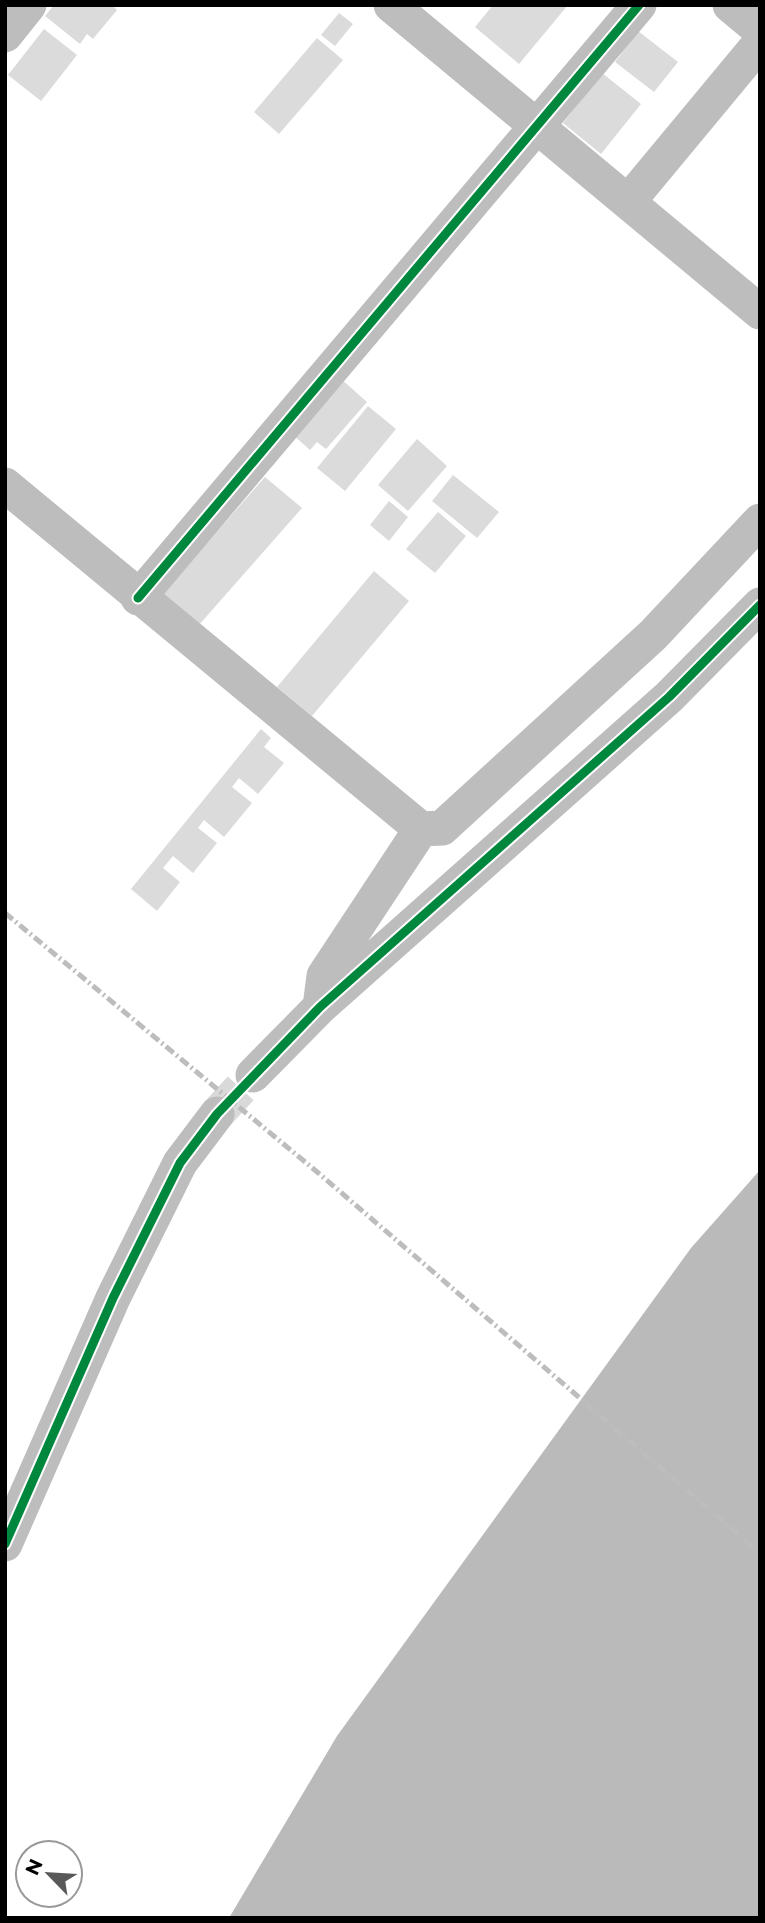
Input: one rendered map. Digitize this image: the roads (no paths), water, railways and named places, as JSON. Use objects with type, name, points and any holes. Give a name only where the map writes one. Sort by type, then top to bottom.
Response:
[{"type":"street","points":[[5,35],[29,5]]},
{"type":"street","points":[[391,5],[760,312]]},
{"type":"street","points":[[138,598],[639,5]]},
{"type":"street","points":[[730,5],[760,30]]},
{"type":"street","points":[[628,202],[760,43]]},
{"type":"street","points":[[5,485],[138,598],[421,829],[442,828],[653,635],[760,521]]},
{"type":"street","points":[[253,1075],[320,1007],[669,697],[760,605]]},
{"type":"street","points":[[320,1007],[324,976],[421,829]]},
{"type":"street","points":[[5,1544],[113,1298],[174,1175],[217,1114]]},
{"type":"tunnel","points":[[217,1114],[253,1075]]},
{"type":"railway","points":[[5,913],[316,1171],[760,1553]]}]
